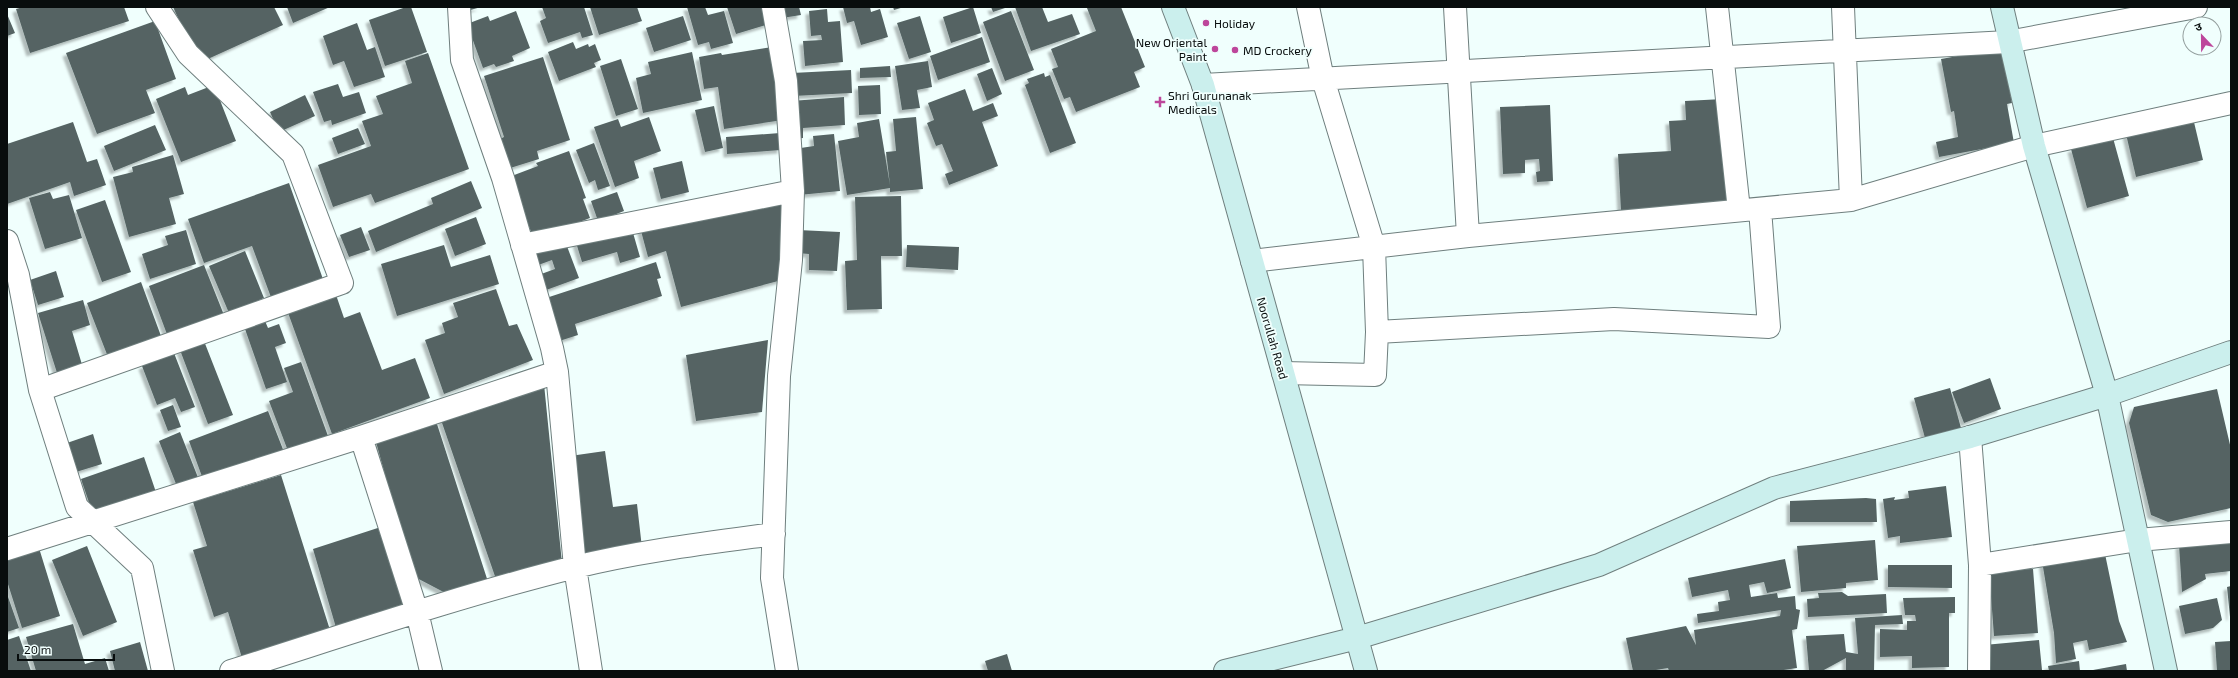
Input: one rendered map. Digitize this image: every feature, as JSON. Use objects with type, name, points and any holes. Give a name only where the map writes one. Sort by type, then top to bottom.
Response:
[{"type":"street","points":[[40,390],[342,283],[293,154],[188,54],[157,7]]},
{"type":"street","points":[[459,7],[462,60],[503,178],[557,372],[575,567],[591,671]]},
{"type":"street","points":[[773,7],[786,81],[793,191],[791,260],[779,376],[772,578],[787,671]]},
{"type":"street","name":"Noorullah Road","points":[[1173,7],[1203,85],[1366,671]]},
{"type":"street","points":[[1283,373],[1375,375],[1377,332],[1374,247],[1323,79],[1308,7]]},
{"type":"street","points":[[1455,7],[1468,236]]},
{"type":"street","points":[[1377,332],[1614,319],[1769,327],[1722,58],[1717,7]]},
{"type":"street","points":[[1843,7],[1851,200]]},
{"type":"street","points":[[2002,7],[2008,42],[2034,146],[2107,395],[2166,671]]},
{"type":"street","points":[[1203,85],[2008,42],[2196,7]]},
{"type":"street","points":[[1252,261],[1468,236],[1851,200],[2034,146],[2231,104]]},
{"type":"street","points":[[522,245],[793,191]]},
{"type":"street","points":[[7,241],[18,275],[40,390],[77,507],[142,568],[163,671]]},
{"type":"street","points":[[1225,671],[1357,638],[1599,565],[1774,488],[1970,437],[2107,395],[2231,352]]},
{"type":"street","points":[[7,549],[361,437],[557,372]]},
{"type":"street","points":[[361,437],[417,612],[431,671]]},
{"type":"street","points":[[1970,437],[1980,565],[1979,671]]},
{"type":"street","points":[[1980,565],[2138,540],[2231,532]]},
{"type":"street","points":[[231,671],[417,612],[575,567],[676,548],[774,534]]},
{"type":"building","points":[[23,7],[124,7],[129,21],[30,53],[16,9]]},
{"type":"building","points":[[173,7],[274,7],[283,25],[199,63]]},
{"type":"building","points":[[287,7],[330,7],[293,23]]},
{"type":"building","points":[[406,7],[411,7],[427,52],[385,66],[369,20]]},
{"type":"building","points":[[466,7],[481,7],[467,11]]},
{"type":"building","points":[[542,7],[584,7],[593,35],[582,38],[580,32],[548,43],[540,21],[546,18]]},
{"type":"building","points":[[590,7],[637,7],[642,21],[599,35]]},
{"type":"building","points":[[687,7],[705,7],[708,15],[724,11],[733,43],[711,49],[709,42],[698,45]]},
{"type":"building","points":[[727,7],[764,7],[769,24],[736,34]]},
{"type":"building","points":[[780,7],[799,7],[801,15],[782,18]]},
{"type":"building","points":[[843,7],[870,7],[871,12],[880,9],[888,37],[861,45],[854,21],[847,23]]},
{"type":"building","points":[[893,7],[904,7],[894,10]]},
{"type":"building","points":[[973,7],[981,33],[951,43],[943,17]]},
{"type":"building","points":[[991,7],[1008,7],[993,12]]},
{"type":"building","points":[[1015,7],[1042,7],[1048,22],[1072,14],[1080,34],[1031,51]]},
{"type":"building","points":[[1121,7],[1145,67],[1134,72],[1140,87],[1076,112],[1070,97],[1064,99],[1052,69],[1058,67],[1051,49],[1096,31],[1087,8]]},
{"type":"building","points":[[827,9],[828,22],[840,21],[843,62],[805,66],[803,41],[822,40],[821,35],[811,36],[809,11]]},
{"type":"building","points":[[516,11],[530,48],[512,56],[514,61],[496,67],[494,64],[483,68],[467,24],[488,16],[490,21]]},
{"type":"building","points":[[1011,11],[1034,70],[1005,81],[983,22]]},
{"type":"building","points":[[7,14],[15,33],[7,36]]},
{"type":"building","points":[[683,16],[691,40],[654,52],[646,28]]},
{"type":"building","points":[[920,16],[931,52],[909,59],[897,23]]},
{"type":"building","points":[[155,21],[176,79],[146,90],[155,113],[97,134],[66,53]]},
{"type":"building","points":[[357,23],[367,50],[375,47],[385,77],[354,87],[344,61],[333,65],[323,36]]},
{"type":"building","points":[[982,37],[990,62],[938,80],[930,56]]},
{"type":"building","points":[[573,42],[576,49],[588,44],[589,47],[595,44],[601,60],[594,63],[596,67],[559,81],[548,52]]},
{"type":"building","points":[[772,47],[783,120],[724,129],[718,87],[704,89],[699,57]]},
{"type":"building","points":[[2002,48],[2012,103],[2007,104],[2014,143],[1939,157],[1936,142],[1958,137],[1954,111],[1951,112],[1941,59]]},
{"type":"building","points":[[692,52],[702,100],[643,113],[636,78],[651,74],[648,62]]},
{"type":"building","points":[[428,53],[469,169],[375,203],[371,194],[333,207],[318,165],[371,146],[362,121],[383,114],[376,96],[412,83],[405,61]]},
{"type":"building","points":[[543,57],[570,140],[537,151],[539,159],[507,169],[498,140],[504,137],[484,76]]},
{"type":"building","points":[[621,59],[638,109],[616,116],[600,66]]},
{"type":"building","points":[[928,61],[932,87],[917,90],[920,108],[902,110],[895,66]]},
{"type":"building","points":[[890,66],[891,77],[860,78],[860,68]]},
{"type":"building","points":[[992,68],[1002,94],[987,101],[977,74]]},
{"type":"building","points":[[851,70],[852,93],[793,96],[792,73]]},
{"type":"building","points":[[1044,73],[1045,77],[1050,75],[1076,143],[1050,153],[1025,85],[1029,83],[1027,79]]},
{"type":"building","points":[[338,84],[343,97],[359,92],[366,113],[332,125],[331,120],[324,122],[313,92]]},
{"type":"building","points":[[214,85],[236,141],[181,162],[156,99],[185,87],[188,95]]},
{"type":"building","points":[[880,85],[881,114],[859,115],[858,86]]},
{"type":"building","points":[[965,89],[973,111],[993,103],[998,116],[982,122],[998,166],[949,185],[945,174],[953,171],[942,144],[936,146],[927,123],[934,120],[928,103]]},
{"type":"building","points":[[305,95],[315,116],[279,132],[270,112]]},
{"type":"building","points":[[844,97],[845,125],[803,128],[803,138],[794,139],[791,101]]},
{"type":"building","points":[[1723,99],[1728,205],[1621,211],[1618,154],[1671,151],[1669,121],[1686,120],[1685,101]]},
{"type":"building","points":[[1550,105],[1553,181],[1537,182],[1536,172],[1540,171],[1539,159],[1525,160],[1525,173],[1503,174],[1500,107]]},
{"type":"building","points":[[714,106],[723,148],[705,152],[695,110]]},
{"type":"building","points":[[649,117],[661,151],[634,161],[639,178],[615,187],[594,127],[618,119],[621,127]]},
{"type":"building","points":[[916,117],[923,189],[890,192],[890,188],[847,195],[838,141],[859,137],[857,123],[879,119],[890,185],[886,152],[896,151],[893,119]]},
{"type":"building","points":[[2193,118],[2203,160],[2136,177],[2126,134]]},
{"type":"building","points":[[73,122],[87,162],[97,159],[106,185],[74,196],[70,182],[7,204],[7,144]]},
{"type":"building","points":[[155,125],[166,150],[114,171],[104,146]]},
{"type":"building","points":[[358,128],[365,144],[338,154],[332,138]]},
{"type":"building","points":[[780,133],[781,150],[727,154],[726,137]]},
{"type":"building","points":[[834,134],[840,191],[799,195],[794,149],[814,146],[813,136]]},
{"type":"building","points":[[2113,138],[2129,196],[2087,208],[2071,149]]},
{"type":"building","points":[[594,143],[610,186],[598,190],[595,180],[589,183],[576,150]]},
{"type":"building","points":[[569,151],[586,198],[583,199],[590,218],[534,239],[509,177],[538,166],[536,163]]},
{"type":"building","points":[[173,155],[184,194],[169,198],[176,224],[129,237],[113,177],[133,172],[132,167]]},
{"type":"building","points":[[682,161],[689,192],[661,199],[653,168]]},
{"type":"building","points":[[471,181],[482,208],[376,252],[368,231],[433,204],[431,198]]},
{"type":"building","points":[[289,183],[324,282],[272,300],[252,246],[204,263],[188,219]]},
{"type":"building","points":[[733,191],[735,199],[788,193],[782,280],[681,307],[666,251],[648,257],[637,216]]},
{"type":"building","points":[[50,192],[53,199],[69,195],[82,238],[45,249],[29,198]]},
{"type":"building","points":[[617,192],[624,211],[598,221],[591,201]]},
{"type":"building","points":[[901,196],[902,256],[881,256],[882,309],[847,310],[845,261],[857,260],[855,197]]},
{"type":"building","points":[[105,200],[131,272],[102,282],[76,210]]},
{"type":"building","points":[[476,217],[486,244],[455,256],[445,229]]},
{"type":"building","points":[[629,219],[640,257],[620,263],[617,252],[582,262],[574,236]]},
{"type":"building","points":[[361,227],[370,250],[349,257],[340,235]]},
{"type":"building","points":[[186,230],[196,264],[150,279],[142,254],[168,245],[165,236]]},
{"type":"building","points":[[798,230],[840,232],[837,271],[809,270],[809,254],[797,253]]},
{"type":"building","points":[[565,241],[579,278],[538,293],[533,277],[555,269],[552,260],[530,268],[525,255]]},
{"type":"building","points":[[444,245],[451,267],[490,255],[499,284],[397,316],[381,264]]},
{"type":"building","points":[[907,245],[959,247],[958,270],[906,267]]},
{"type":"building","points":[[245,251],[264,298],[229,313],[209,266]]},
{"type":"building","points":[[656,262],[661,278],[657,279],[662,296],[575,324],[578,335],[553,343],[540,300]]},
{"type":"building","points":[[204,265],[224,315],[168,337],[149,286]]},
{"type":"building","points":[[56,271],[64,297],[38,305],[30,280]]},
{"type":"building","points":[[141,282],[161,336],[108,357],[87,303]]},
{"type":"building","points":[[496,289],[509,326],[517,324],[533,360],[444,394],[425,340],[445,333],[442,323],[458,317],[453,303]]},
{"type":"building","points":[[335,292],[344,318],[360,312],[382,370],[415,358],[430,398],[332,434],[287,310]]},
{"type":"building","points":[[83,300],[90,325],[72,331],[83,368],[58,376],[38,313]]},
{"type":"building","points":[[265,321],[268,328],[279,324],[286,343],[275,347],[287,382],[266,389],[245,329]]},
{"type":"building","points":[[768,340],[762,412],[696,421],[686,355]]},
{"type":"building","points":[[204,341],[233,415],[208,424],[180,350]]},
{"type":"building","points":[[174,353],[195,407],[181,412],[175,398],[157,405],[142,366]]},
{"type":"building","points":[[301,362],[328,436],[288,451],[269,401],[293,392],[284,368]]},
{"type":"building","points":[[1990,378],[2001,409],[1964,423],[1952,392]]},
{"type":"building","points":[[544,384],[562,563],[498,585],[440,417]]},
{"type":"building","points":[[1950,388],[1961,428],[1925,438],[1914,398]]},
{"type":"building","points":[[2217,389],[2231,449],[2231,508],[2168,522],[2151,515],[2129,423],[2134,407]]},
{"type":"building","points":[[173,405],[181,427],[168,431],[160,410]]},
{"type":"building","points":[[268,411],[284,452],[204,482],[189,441]]},
{"type":"building","points":[[437,424],[490,588],[455,598],[413,576],[376,442]]},
{"type":"building","points":[[180,432],[199,480],[178,489],[159,441]]},
{"type":"building","points":[[93,434],[102,464],[76,472],[67,443]]},
{"type":"building","points":[[605,451],[613,507],[637,504],[642,548],[584,556],[570,456]]},
{"type":"building","points":[[144,457],[159,501],[96,523],[81,479]]},
{"type":"building","points":[[281,475],[330,630],[242,658],[228,612],[214,617],[193,550],[207,546],[193,502]]},
{"type":"building","points":[[1946,486],[1952,537],[1900,543],[1900,536],[1888,538],[1883,499],[1895,497],[1894,500],[1909,498],[1908,491]]},
{"type":"building","points":[[1866,498],[1876,499],[1877,522],[1790,522],[1790,501]]},
{"type":"building","points":[[387,525],[411,609],[337,631],[313,549]]},
{"type":"building","points":[[1875,540],[1878,580],[1846,583],[1846,588],[1801,592],[1797,546]]},
{"type":"building","points":[[2231,541],[2231,571],[2205,574],[2206,579],[2182,592],[2179,545]]},
{"type":"building","points":[[87,546],[117,622],[83,636],[52,560]]},
{"type":"building","points":[[39,548],[60,616],[22,628],[7,581],[7,558]]},
{"type":"building","points":[[2105,554],[2119,621],[2127,642],[2089,650],[2087,640],[2073,643],[2076,659],[2056,663],[2054,633],[2042,561]]},
{"type":"building","points":[[1785,559],[1791,588],[1767,593],[1764,582],[1749,585],[1751,597],[1777,593],[1778,598],[1795,596],[1796,609],[1800,610],[1797,629],[1792,630],[1797,668],[1777,671],[1669,671],[1668,668],[1650,671],[1633,671],[1626,638],[1686,626],[1696,645],[1694,630],[1780,616],[1781,610],[1698,623],[1697,614],[1719,611],[1718,602],[1730,600],[1728,590],[1692,597],[1688,578]]},
{"type":"building","points":[[1888,565],[1952,565],[1952,588],[1888,587]]},
{"type":"building","points":[[2033,569],[2038,633],[1994,636],[1989,570]]},
{"type":"building","points":[[2231,586],[2231,617],[2230,617],[2227,587]]},
{"type":"building","points":[[1842,592],[1848,596],[1886,594],[1887,613],[1808,617],[1807,599],[1819,598],[1818,593]]},
{"type":"building","points":[[7,594],[19,628],[7,632]]},
{"type":"building","points":[[1955,597],[1955,613],[1949,613],[1949,667],[1912,668],[1912,656],[1880,657],[1880,629],[1907,630],[1907,621],[1916,621],[1915,615],[1905,615],[1903,598]]},
{"type":"building","points":[[2217,598],[2222,620],[2213,628],[2185,634],[2179,606]]},
{"type":"building","points":[[1902,615],[1903,624],[1875,625],[1874,671],[1846,671],[1846,658],[1822,671],[1809,671],[1806,636],[1844,634],[1846,652],[1858,654],[1855,618]]},
{"type":"building","points":[[73,624],[85,664],[105,658],[109,671],[36,671],[26,637]]},
{"type":"building","points":[[19,636],[31,671],[7,671],[7,640]]},
{"type":"building","points":[[2039,640],[2042,670],[1987,671],[1984,645]]},
{"type":"building","points":[[2231,641],[2231,671],[2217,671],[2215,642]]},
{"type":"building","points":[[140,642],[148,671],[115,671],[110,651]]},
{"type":"building","points":[[1007,654],[1012,671],[988,671],[985,661]]},
{"type":"building","points":[[2079,661],[2080,671],[2049,671],[2048,666]]},
{"type":"building","points":[[2126,664],[2127,671],[2093,671],[2093,670]]},
{"type":"place","name":"Holiday","points":[[1206,23]]},
{"type":"place","name":"New Oriental Paint","points":[[1215,49]]},
{"type":"place","name":"MD Crockery","points":[[1235,50]]},
{"type":"place","name":"Shri Gurunanak Medicals","points":[[1160,102]]}]
